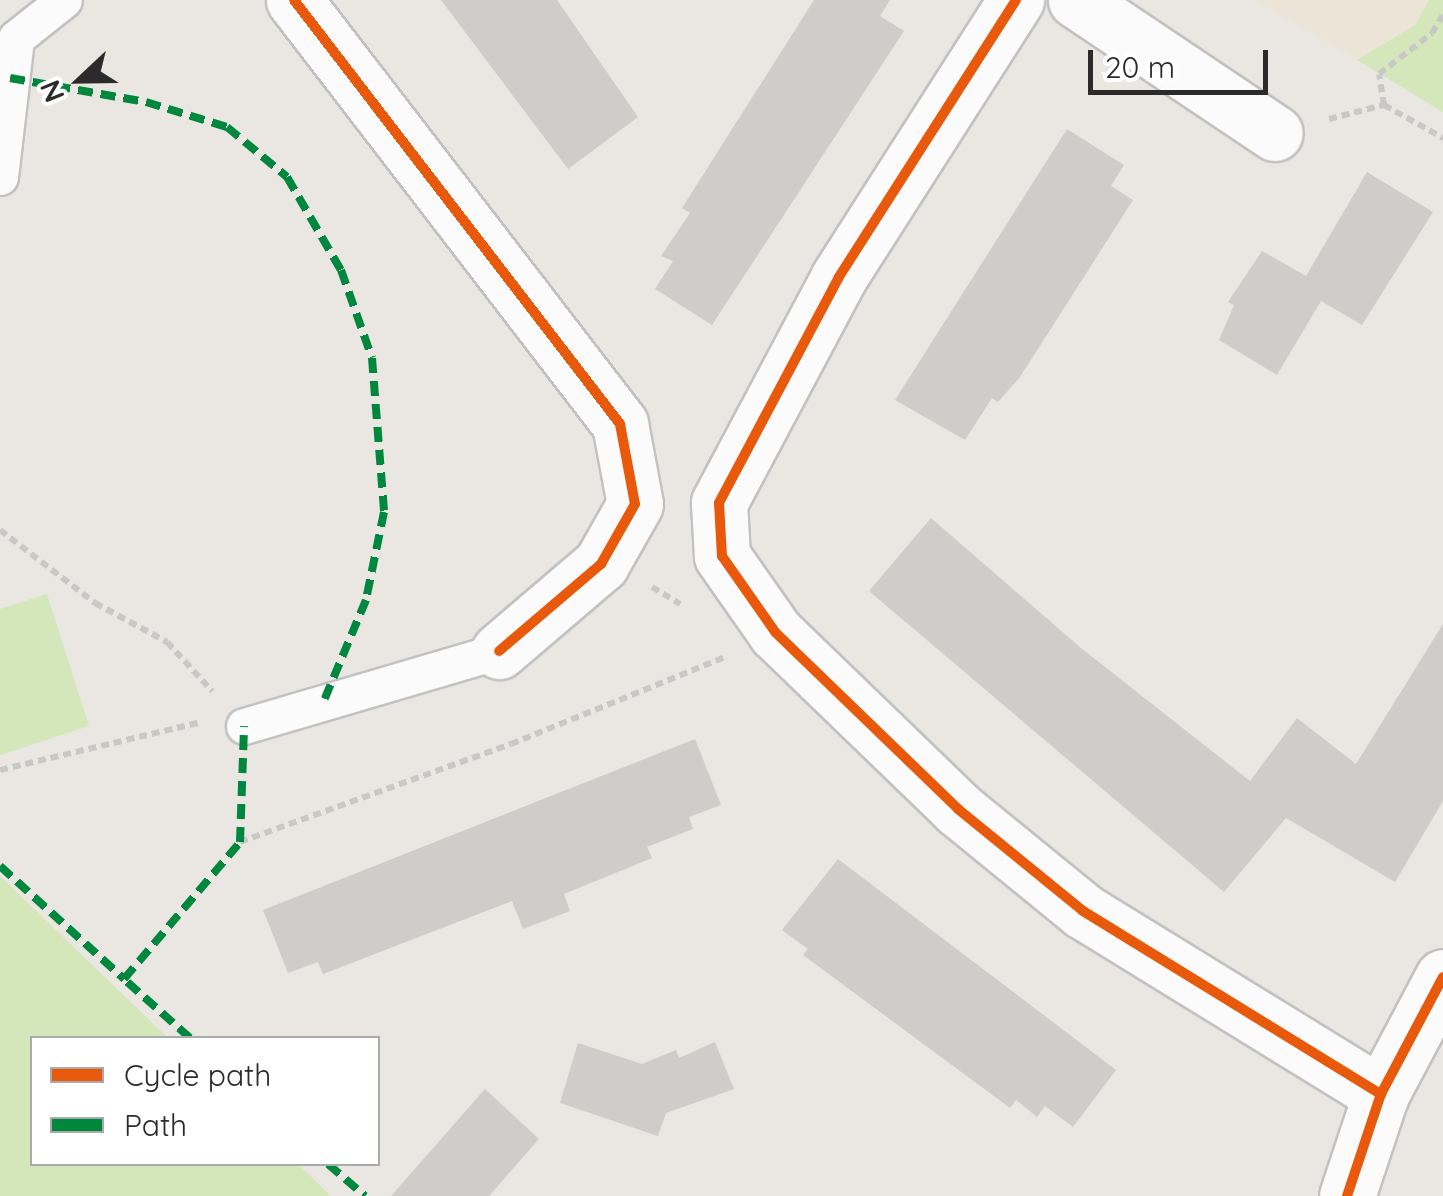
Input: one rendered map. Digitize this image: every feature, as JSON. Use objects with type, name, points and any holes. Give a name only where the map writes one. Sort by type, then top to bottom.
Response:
[{"type":"street","points":[[294,0],[620,424],[635,504],[601,564],[499,651]]},
{"type":"street","points":[[1016,0],[838,277],[719,503],[722,556],[776,633],[958,810],[1083,911],[1380,1094]]},
{"type":"street","points":[[1076,0],[1274,133]]},
{"type":"street","points":[[1347,1196],[1380,1094],[1424,1043],[1443,977]]},
{"type":"lane","points":[[0,178],[16,38],[64,0]]},
{"type":"lane","points":[[238,720],[499,651]]},
{"type":"path","points":[[1384,105],[1380,74],[1432,33],[1443,15]]},
{"type":"path","points":[[1274,133],[1384,105],[1443,138]]},
{"type":"path","points":[[0,530],[96,603],[167,642],[238,720]]},
{"type":"path","points":[[601,564],[667,594],[696,617]]},
{"type":"path","points":[[240,842],[510,744],[776,633]]},
{"type":"path","points":[[0,770],[238,720]]},
{"type":"shaded area","points":[[1254,0],[1429,0],[1415,25],[1357,60]]},
{"type":"green space","points":[[1429,0],[1443,0],[1443,112],[1357,60],[1415,25]]},
{"type":"green space","points":[[47,594],[89,726],[0,755],[0,609]]},
{"type":"green space","points":[[0,876],[166,1036],[30,1036],[30,1166],[300,1166],[331,1196],[0,1196]]},
{"type":"building","points":[[441,0],[557,0],[638,117],[568,169]]},
{"type":"building","points":[[814,0],[890,0],[880,16],[904,31],[712,325],[655,289],[673,261],[661,256],[690,213],[682,208]]},
{"type":"building","points":[[1067,129],[1124,165],[1111,186],[1133,200],[1020,377],[998,402],[992,398],[965,440],[895,400]]},
{"type":"building","points":[[1367,172],[1433,212],[1362,325],[1321,301],[1277,375],[1219,340],[1234,305],[1228,302],[1262,251],[1306,276]]},
{"type":"building","points":[[931,518],[1081,648],[1250,781],[1297,718],[1356,764],[1443,624],[1443,801],[1395,882],[1286,818],[1224,892],[869,591]]},
{"type":"building","points":[[695,739],[721,805],[689,817],[693,829],[647,847],[652,858],[564,894],[570,911],[523,929],[512,901],[323,974],[318,962],[288,973],[263,910]]},
{"type":"building","points":[[838,859],[1116,1070],[1073,1127],[1045,1106],[1037,1117],[1016,1100],[1010,1108],[803,955],[808,949],[782,930]]},
{"type":"building","points":[[715,1042],[734,1089],[666,1113],[658,1136],[560,1103],[578,1043],[642,1064],[676,1050],[679,1058]]},
{"type":"building","points":[[485,1089],[539,1139],[489,1196],[391,1196]]},
{"type":"marked path","points":[[10,78],[146,102],[227,127],[287,177],[341,270],[372,358],[384,512],[366,600],[322,705]]},
{"type":"marked path","points":[[188,1036],[124,979],[240,842],[244,726]]},
{"type":"marked path","points":[[0,866],[124,979]]},
{"type":"marked path","points":[[330,1166],[365,1196]]},
{"type":"cycle path","points":[[294,0],[620,424],[635,504],[601,564],[499,651]]},
{"type":"cycle path","points":[[1016,0],[839,277],[719,503],[722,556],[776,633],[958,809],[1083,911],[1381,1094]]},
{"type":"cycle path","points":[[1347,1196],[1381,1094],[1443,977]]}]
